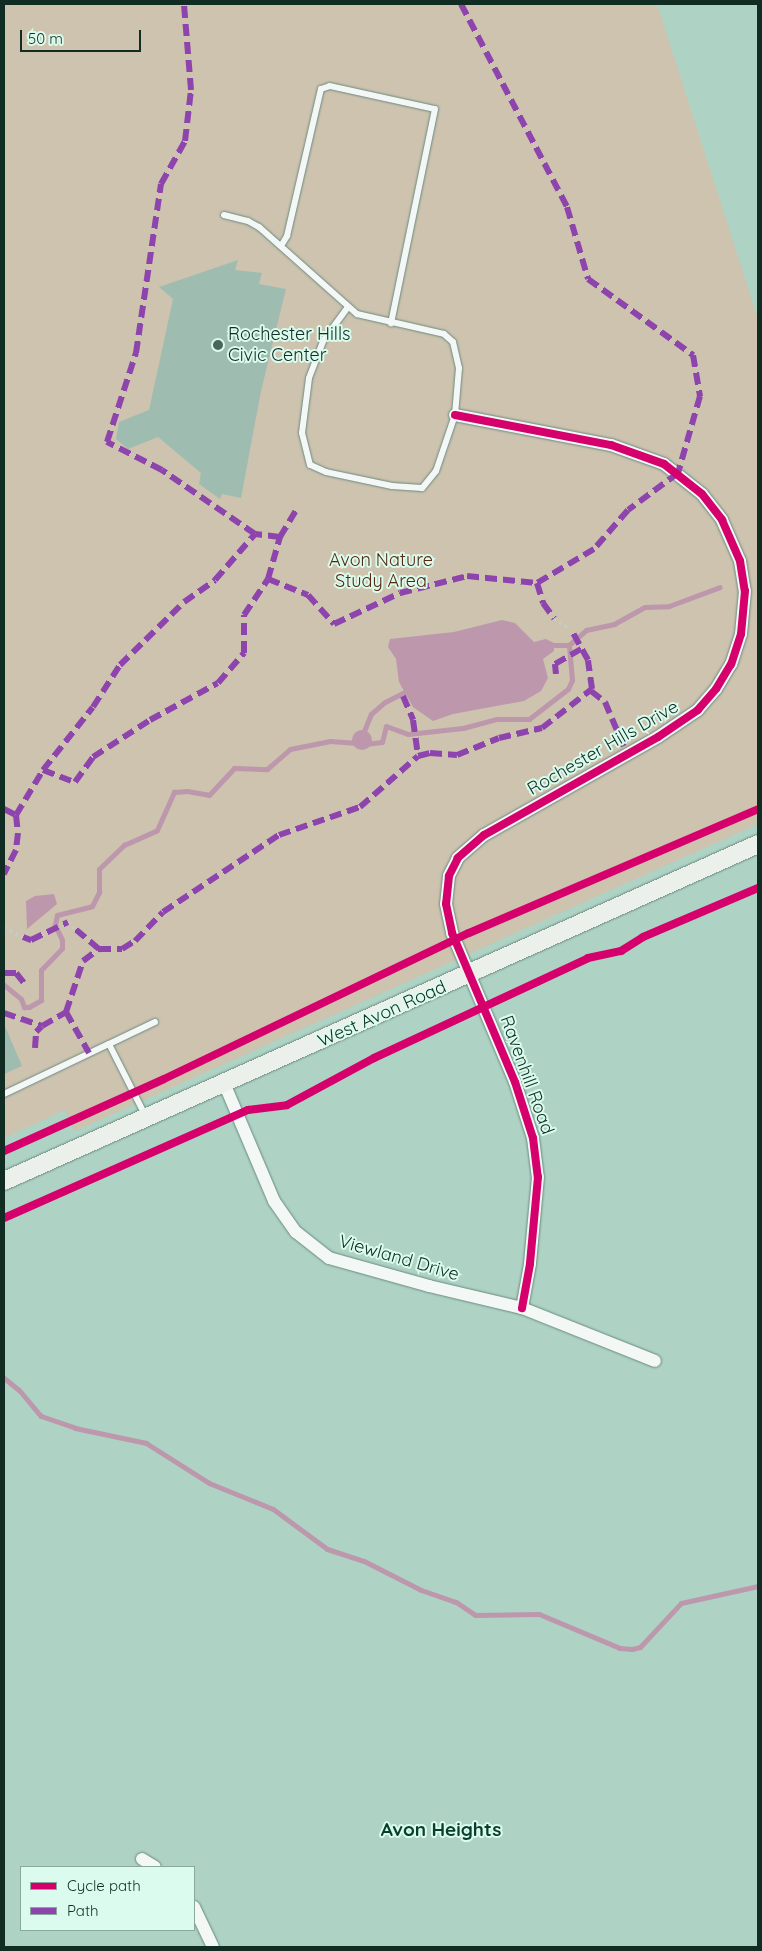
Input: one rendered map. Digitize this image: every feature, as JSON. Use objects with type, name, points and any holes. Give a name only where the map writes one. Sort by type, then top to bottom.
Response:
[{"type":"street","name":"Rochester Hills Drive","points":[[455,415],[611,444],[664,464],[702,494],[722,520],[740,561],[745,591],[743,622],[734,657],[716,689],[698,710],[658,737],[484,835],[458,858],[447,883],[446,904],[452,932],[470,975]]},
{"type":"street","name":"West Avon Road","points":[[4,1181],[470,975],[758,844]]},
{"type":"street","name":"Ravenhill Road","points":[[470,975],[515,1082],[533,1138],[537,1194],[522,1308]]},
{"type":"street","name":"Viewland Drive","points":[[224,1083],[274,1201],[296,1232],[329,1258],[429,1286],[522,1308],[655,1361]]},
{"type":"street","points":[[142,1859],[153,1866]]},
{"type":"street","points":[[195,1910],[213,1947]]},
{"type":"lane","points":[[281,246],[288,236],[321,89],[330,86],[435,109],[391,324]]},
{"type":"lane","points":[[224,215],[254,223],[348,307],[364,317],[437,332],[453,342],[459,368],[455,415],[436,471],[427,484],[418,489],[326,472],[310,465],[302,433],[309,378],[323,341],[348,307]]},
{"type":"lane","points":[[4,1094],[155,1022]]},
{"type":"lane","points":[[108,1044],[146,1118]]},
{"type":"path","points":[[554,618],[571,630]]},
{"type":"path","points":[[68,922],[74,928]]},
{"type":"path","points":[[4,927],[23,937]]},
{"type":"green space","name":"Avon Nature Study Area","points":[[4,4],[657,4],[758,319],[758,824],[75,1131],[65,1110],[4,1138]]},
{"type":"shaded area","points":[[502,620],[515,623],[534,642],[546,639],[554,643],[554,651],[543,659],[548,678],[541,691],[524,701],[453,714],[433,721],[413,707],[399,682],[396,659],[388,647],[390,639],[454,632]]},
{"type":"shaded area","points":[[362,730],[369,733],[372,740],[369,747],[362,750],[355,747],[352,740],[355,733]]},
{"type":"shaded area","points":[[54,894],[57,904],[27,929],[26,901],[35,896]]},
{"type":"building","name":"Rochester Hills Civic Center","points":[[238,260],[235,270],[262,273],[259,284],[286,289],[261,391],[241,498],[222,494],[220,499],[199,484],[201,473],[158,437],[128,449],[116,439],[119,422],[149,410],[173,299],[159,287]]},
{"type":"building","points":[[4,1024],[22,1066],[4,1074]]},
{"type":"waterway","points":[[365,744],[382,742],[386,726],[408,734],[463,728],[497,719],[529,719],[568,689],[572,680],[569,645],[586,630],[614,624],[645,607],[669,606],[720,587]]},
{"type":"waterway","points":[[548,645],[569,645]]},
{"type":"waterway","points":[[362,736],[371,714],[385,702],[409,690]]},
{"type":"waterway","points":[[4,985],[21,999],[24,1007],[29,1007],[41,1000],[41,970],[62,948],[62,940],[55,925],[57,915],[92,906],[99,892],[99,869],[124,845],[157,830],[174,792],[187,791],[209,795],[234,768],[267,769],[290,749],[330,741],[357,743]]},
{"type":"waterway","points":[[4,1378],[19,1390],[41,1416],[75,1428],[146,1443],[209,1483],[273,1509],[327,1549],[364,1561],[421,1590],[456,1602],[475,1615],[539,1614],[620,1648],[632,1649],[640,1647],[681,1603],[758,1586]]},
{"type":"marked path","points":[[16,815],[43,770],[75,782],[93,757],[150,720],[218,683],[244,653],[244,615],[268,579],[280,537],[255,534],[162,470],[107,442],[136,353],[161,184],[185,141],[191,90],[184,4]]},
{"type":"marked path","points":[[461,4],[567,207],[588,279],[693,355],[700,396],[678,473],[628,510],[594,549],[537,583]]},
{"type":"marked path","points":[[280,537],[297,509]]},
{"type":"marked path","points":[[43,770],[93,707],[120,665],[184,602],[215,580],[255,534]]},
{"type":"marked path","points":[[268,579],[308,595],[334,624],[400,593],[467,576],[537,583],[543,603],[554,618]]},
{"type":"marked path","points":[[99,949],[122,949],[135,941],[163,912],[279,835],[360,807],[418,756],[430,753],[457,755],[499,738],[542,728],[592,689],[588,660],[571,629]]},
{"type":"marked path","points":[[556,674],[555,664],[583,648]]},
{"type":"marked path","points":[[591,691],[605,702],[627,754]]},
{"type":"marked path","points":[[403,696],[413,720],[418,756]]},
{"type":"marked path","points":[[4,809],[16,815],[18,833],[16,850],[4,874]]},
{"type":"marked path","points":[[23,937],[31,940],[68,922]]},
{"type":"marked path","points":[[4,1013],[42,1026],[66,1012],[83,961],[99,949],[74,928]]},
{"type":"marked path","points":[[4,973],[16,973],[24,983]]},
{"type":"marked path","points":[[66,1012],[89,1053]]},
{"type":"marked path","points":[[35,1048],[36,1032],[42,1026]]},
{"type":"cycle path","points":[[455,415],[611,445],[664,464],[702,494],[722,520],[740,561],[745,591],[741,634],[731,664],[716,689],[698,710],[658,737],[484,835],[458,858],[449,876],[446,904],[452,933],[515,1082],[533,1138],[538,1177],[530,1264],[522,1308]]},
{"type":"cycle path","points":[[4,1151],[164,1079],[469,933],[758,809]]},
{"type":"cycle path","points":[[4,1218],[248,1110],[287,1105],[374,1058],[588,958],[621,951],[643,937],[758,888]]},
{"type":"place","name":"Rochester Hills Civic Center","points":[[218,345]]},
{"type":"district","name":"Avon Heights","points":[[441,1830]]}]
